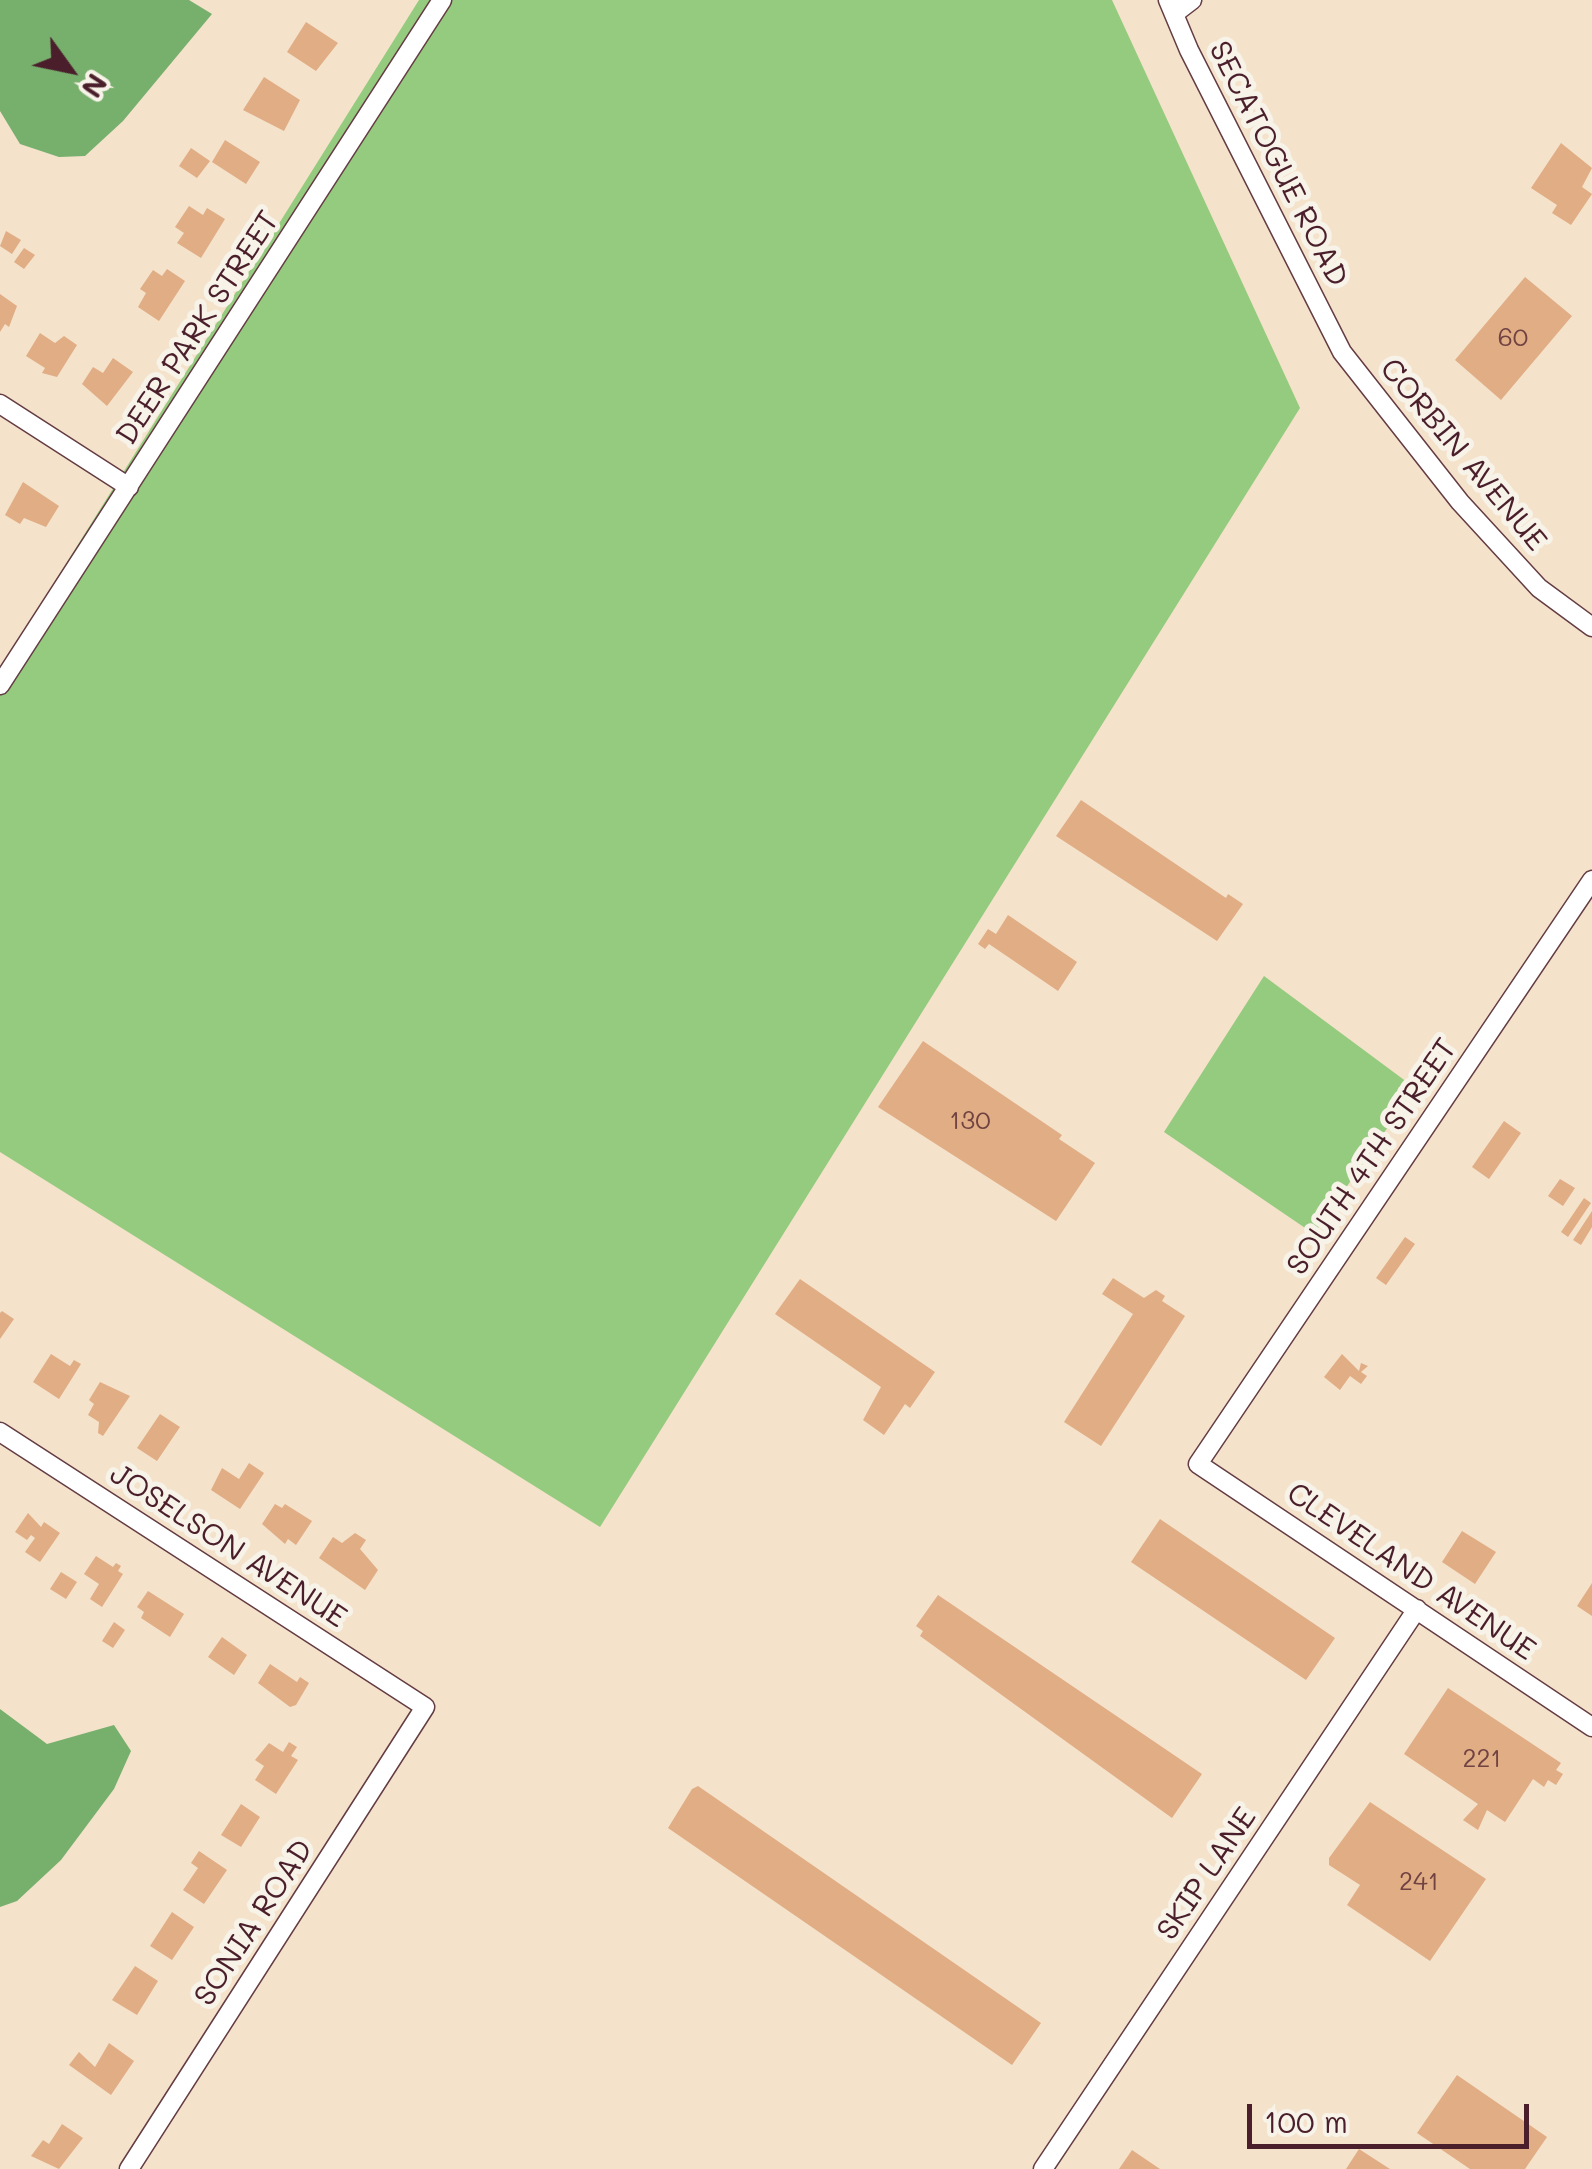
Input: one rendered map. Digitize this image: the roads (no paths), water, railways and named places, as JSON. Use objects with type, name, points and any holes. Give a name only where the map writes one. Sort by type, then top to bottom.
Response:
[{"type":"street","name":"DEER PARK STREET","points":[[0,686],[442,0]]},
{"type":"street","points":[[1172,6],[1192,0]]},
{"type":"street","name":"SECATOGUE ROAD","points":[[1172,6],[1188,50],[1342,352]]},
{"type":"street","name":"CORBIN AVENUE","points":[[1342,352],[1460,502],[1538,588],[1592,627]]},
{"type":"street","points":[[0,404],[128,487]]},
{"type":"street","name":"SOUTH 4TH STREET","points":[[1198,1464],[1592,880]]},
{"type":"street","name":"JOSELSON AVENUE","points":[[0,1432],[426,1707]]},
{"type":"street","name":"CLEVELAND AVENUE","points":[[1198,1464],[1592,1727]]},
{"type":"street","name":"SKIP LANE","points":[[1043,2169],[1418,1609]]},
{"type":"street","name":"SONIA ROAD","points":[[129,2169],[426,1707]]}]
